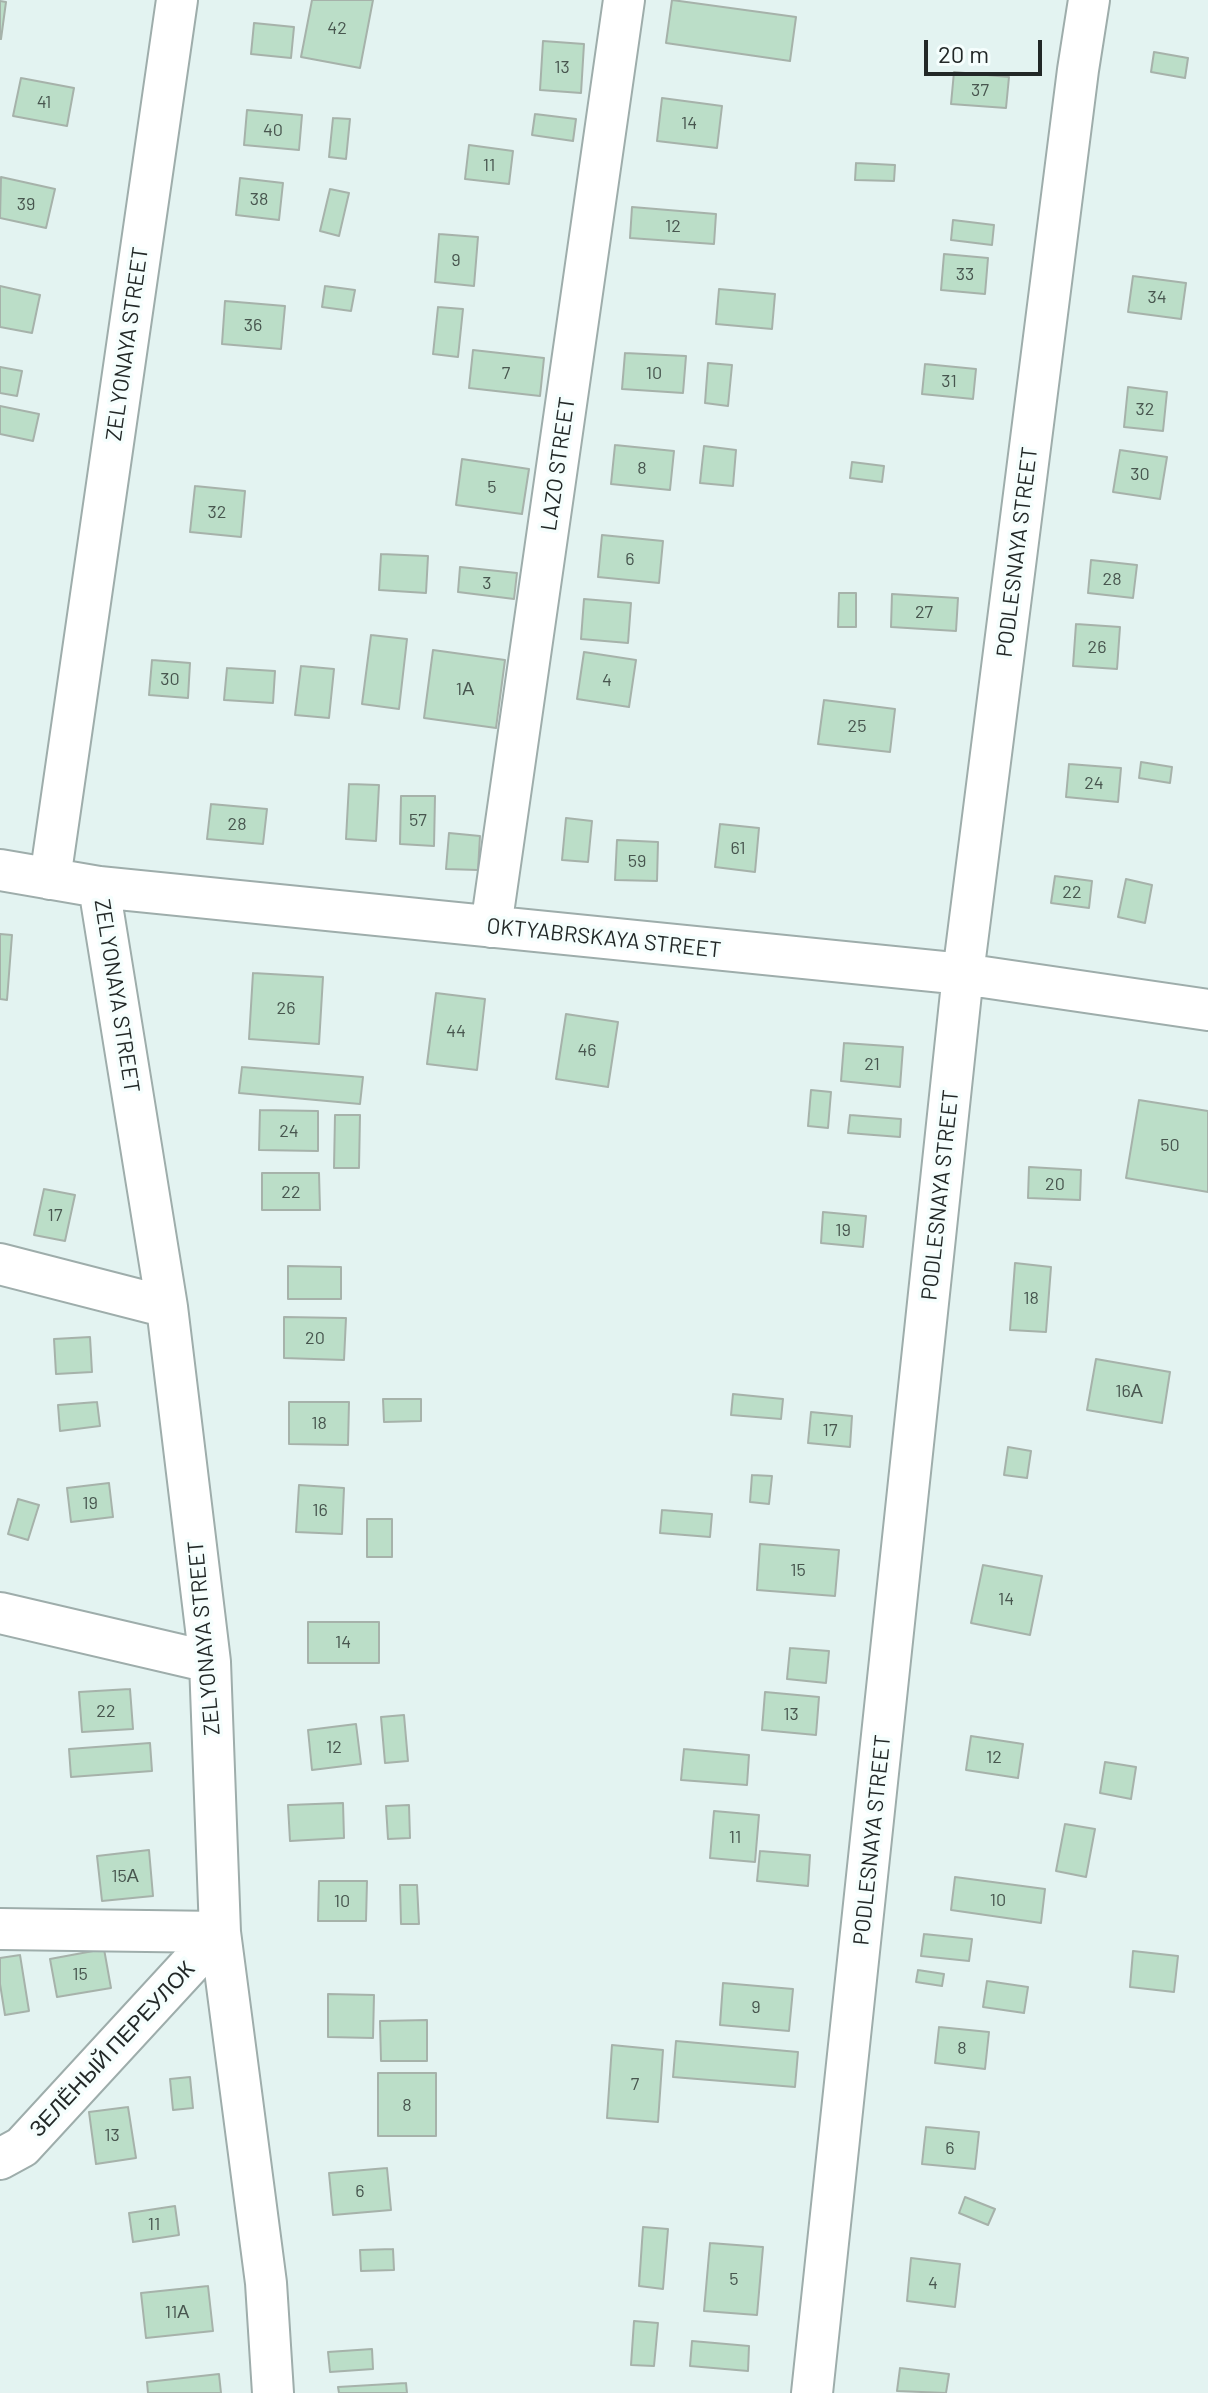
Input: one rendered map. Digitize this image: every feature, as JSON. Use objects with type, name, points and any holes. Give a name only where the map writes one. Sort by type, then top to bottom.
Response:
[{"type":"street","name":"ZELYONAYA STREET","points":[[50,879],[177,0]]},
{"type":"street","name":"LAZO STREET","points":[[491,927],[624,0]]},
{"type":"street","name":"PODLESNAYA STREET","points":[[812,2393],[963,974],[1089,0]]},
{"type":"street","name":"OKTYABRSKAYA STREET","points":[[0,870],[99,887],[963,974],[1208,1010]]},
{"type":"street","name":"ZELYONAYA STREET","points":[[99,887],[167,1307],[210,1662],[220,1932],[266,2283],[273,2393]]},
{"type":"street","points":[[0,1264],[167,1307]]},
{"type":"street","points":[[0,1613],[210,1662]]},
{"type":"street","points":[[0,1929],[220,1932]]},
{"type":"street","name":"ЗЕЛЁНЫЙ ПЕРЕУЛОК","points":[[0,2159],[22,2147],[220,1932]]},
{"type":"building","points":[[312,0],[373,0],[360,68],[301,57]]},
{"type":"building","points":[[672,0],[796,17],[790,61],[666,43]]},
{"type":"building","points":[[0,1],[6,2],[1,39],[0,39]]},
{"type":"building","points":[[254,23],[294,27],[291,58],[251,54]]},
{"type":"building","points":[[543,41],[584,44],[581,93],[540,90]]},
{"type":"building","points":[[1154,52],[1188,58],[1185,78],[1151,72]]},
{"type":"building","points":[[954,72],[1009,77],[1006,108],[951,104]]},
{"type":"building","points":[[21,78],[74,88],[67,126],[13,116]]},
{"type":"building","points":[[662,98],[722,106],[717,148],[657,141]]},
{"type":"building","points":[[247,110],[302,115],[299,150],[244,145]]},
{"type":"building","points":[[535,114],[576,119],[573,141],[532,135]]},
{"type":"building","points":[[333,118],[350,119],[346,159],[329,157]]},
{"type":"building","points":[[469,145],[513,151],[509,184],[465,179]]},
{"type":"building","points":[[856,163],[895,165],[894,181],[855,180]]},
{"type":"building","points":[[1,177],[55,189],[46,228],[0,218]]},
{"type":"building","points":[[240,178],[283,183],[279,220],[236,215]]},
{"type":"building","points":[[330,189],[349,193],[339,236],[320,231]]},
{"type":"building","points":[[632,207],[716,214],[714,244],[630,238]]},
{"type":"building","points":[[953,220],[994,225],[992,245],[951,240]]},
{"type":"building","points":[[439,234],[478,237],[474,286],[435,282]]},
{"type":"building","points":[[944,254],[988,258],[985,294],[941,290]]},
{"type":"building","points":[[1133,276],[1186,283],[1181,319],[1128,312]]},
{"type":"building","points":[[0,286],[40,295],[32,333],[0,327]]},
{"type":"building","points":[[325,286],[355,290],[351,311],[322,307]]},
{"type":"building","points":[[719,289],[775,294],[772,329],[716,324]]},
{"type":"building","points":[[225,301],[285,306],[281,349],[222,344]]},
{"type":"building","points":[[438,307],[463,309],[458,357],[433,354]]},
{"type":"building","points":[[473,350],[544,358],[540,396],[469,388]]},
{"type":"building","points":[[625,353],[686,356],[683,393],[622,389]]},
{"type":"building","points":[[708,363],[732,365],[728,406],[705,403]]},
{"type":"building","points":[[925,364],[976,369],[973,399],[922,394]]},
{"type":"building","points":[[0,367],[22,371],[17,396],[0,393]]},
{"type":"building","points":[[1128,387],[1167,392],[1163,431],[1124,427]]},
{"type":"building","points":[[0,406],[39,414],[33,441],[0,434]]},
{"type":"building","points":[[615,445],[674,451],[670,490],[611,484]]},
{"type":"building","points":[[704,446],[736,450],[733,486],[700,483]]},
{"type":"building","points":[[1120,450],[1167,457],[1160,499],[1113,492]]},
{"type":"building","points":[[462,459],[529,469],[522,514],[456,505]]},
{"type":"building","points":[[852,462],[884,466],[882,482],[850,478]]},
{"type":"building","points":[[195,486],[245,491],[241,537],[190,532]]},
{"type":"building","points":[[602,535],[663,541],[659,583],[598,577]]},
{"type":"building","points":[[381,554],[428,556],[426,593],[379,590]]},
{"type":"building","points":[[1091,560],[1137,565],[1133,598],[1088,593]]},
{"type":"building","points":[[460,567],[517,573],[514,599],[458,592]]},
{"type":"building","points":[[839,593],[856,593],[856,627],[838,627]]},
{"type":"building","points":[[892,594],[958,598],[956,631],[891,627]]},
{"type":"building","points":[[584,599],[631,603],[628,643],[581,639]]},
{"type":"building","points":[[1076,624],[1120,627],[1117,669],[1073,666]]},
{"type":"building","points":[[371,635],[407,639],[399,709],[362,704]]},
{"type":"building","points":[[433,650],[505,660],[496,728],[424,718]]},
{"type":"building","points":[[584,652],[636,660],[629,707],[577,699]]},
{"type":"building","points":[[152,660],[190,663],[188,698],[149,695]]},
{"type":"building","points":[[301,666],[334,669],[329,718],[295,715]]},
{"type":"building","points":[[227,668],[275,671],[273,703],[224,700]]},
{"type":"building","points":[[824,700],[895,709],[890,752],[818,744]]},
{"type":"building","points":[[1141,762],[1172,767],[1170,783],[1139,778]]},
{"type":"building","points":[[1069,764],[1121,768],[1118,802],[1066,797]]},
{"type":"building","points":[[349,784],[379,785],[376,841],[346,839]]},
{"type":"building","points":[[401,796],[435,796],[434,846],[400,844]]},
{"type":"building","points":[[211,804],[267,809],[263,844],[207,839]]},
{"type":"building","points":[[566,818],[592,821],[588,862],[562,860]]},
{"type":"building","points":[[720,824],[759,828],[755,872],[715,867]]},
{"type":"building","points":[[449,833],[480,836],[478,870],[446,869]]},
{"type":"building","points":[[617,840],[658,842],[657,881],[615,880]]},
{"type":"building","points":[[1055,876],[1092,881],[1089,908],[1051,903]]},
{"type":"building","points":[[1126,879],[1152,885],[1145,923],[1118,917]]},
{"type":"building","points":[[0,934],[12,935],[7,1000],[0,999]]},
{"type":"building","points":[[253,973],[323,977],[319,1044],[249,1039]]},
{"type":"building","points":[[436,993],[485,999],[477,1070],[427,1064]]},
{"type":"building","points":[[566,1014],[618,1022],[608,1087],[556,1079]]},
{"type":"building","points":[[844,1043],[903,1047],[900,1087],[841,1081]]},
{"type":"building","points":[[242,1067],[363,1077],[360,1104],[239,1093]]},
{"type":"building","points":[[811,1090],[831,1092],[828,1128],[808,1126]]},
{"type":"building","points":[[1139,1100],[1208,1111],[1208,1192],[1126,1178]]},
{"type":"building","points":[[260,1110],[318,1111],[318,1151],[259,1150]]},
{"type":"building","points":[[335,1115],[360,1115],[359,1168],[334,1168]]},
{"type":"building","points":[[850,1115],[901,1119],[900,1137],[848,1133]]},
{"type":"building","points":[[1029,1167],[1081,1170],[1080,1200],[1028,1198]]},
{"type":"building","points":[[262,1173],[319,1173],[320,1210],[262,1210]]},
{"type":"building","points":[[44,1189],[75,1195],[65,1241],[34,1235]]},
{"type":"building","points":[[823,1212],[866,1216],[863,1247],[821,1243]]},
{"type":"building","points":[[1015,1263],[1051,1267],[1046,1332],[1010,1330]]},
{"type":"building","points":[[288,1266],[341,1267],[341,1299],[288,1299]]},
{"type":"building","points":[[284,1317],[346,1318],[344,1360],[284,1358]]},
{"type":"building","points":[[90,1337],[92,1372],[56,1374],[54,1339]]},
{"type":"building","points":[[1096,1359],[1170,1372],[1162,1423],[1087,1410]]},
{"type":"building","points":[[733,1394],[783,1399],[781,1419],[731,1415]]},
{"type":"building","points":[[383,1399],[421,1399],[421,1421],[384,1422]]},
{"type":"building","points":[[97,1402],[100,1426],[60,1431],[58,1405]]},
{"type":"building","points":[[289,1402],[349,1402],[348,1445],[289,1444]]},
{"type":"building","points":[[811,1412],[852,1416],[850,1447],[808,1443]]},
{"type":"building","points":[[1008,1447],[1031,1451],[1027,1478],[1004,1475]]},
{"type":"building","points":[[752,1475],[772,1476],[769,1504],[750,1502]]},
{"type":"building","points":[[109,1483],[113,1517],[71,1522],[67,1488]]},
{"type":"building","points":[[299,1485],[344,1488],[342,1534],[296,1532]]},
{"type":"building","points":[[18,1499],[39,1505],[28,1540],[8,1534]]},
{"type":"building","points":[[662,1510],[712,1514],[710,1537],[660,1533]]},
{"type":"building","points":[[367,1519],[392,1519],[392,1557],[367,1557]]},
{"type":"building","points":[[760,1544],[839,1550],[835,1596],[757,1590]]},
{"type":"building","points":[[983,1565],[1042,1576],[1030,1635],[971,1623]]},
{"type":"building","points":[[308,1622],[379,1622],[379,1663],[308,1663]]},
{"type":"building","points":[[790,1648],[829,1651],[826,1683],[787,1679]]},
{"type":"building","points":[[130,1689],[133,1729],[82,1732],[79,1692]]},
{"type":"building","points":[[765,1692],[819,1697],[816,1735],[762,1730]]},
{"type":"building","points":[[404,1715],[408,1761],[385,1763],[381,1717]]},
{"type":"building","points":[[356,1724],[361,1764],[312,1770],[308,1730]]},
{"type":"building","points":[[971,1736],[1023,1744],[1018,1778],[966,1770]]},
{"type":"building","points":[[150,1743],[152,1771],[71,1777],[69,1749]]},
{"type":"building","points":[[684,1749],[749,1755],[747,1785],[681,1780]]},
{"type":"building","points":[[1105,1762],[1136,1767],[1131,1799],[1100,1793]]},
{"type":"building","points":[[343,1803],[344,1838],[290,1841],[288,1805]]},
{"type":"building","points":[[409,1805],[410,1838],[388,1839],[386,1806]]},
{"type":"building","points":[[714,1811],[759,1815],[755,1862],[710,1858]]},
{"type":"building","points":[[1065,1824],[1095,1829],[1086,1877],[1056,1871]]},
{"type":"building","points":[[149,1850],[153,1896],[102,1901],[97,1856]]},
{"type":"building","points":[[760,1851],[810,1855],[808,1886],[757,1881]]},
{"type":"building","points":[[955,1877],[1045,1889],[1041,1923],[951,1910]]},
{"type":"building","points":[[319,1881],[367,1881],[366,1921],[318,1921]]},
{"type":"building","points":[[400,1885],[417,1885],[419,1924],[401,1924]]},
{"type":"building","points":[[924,1934],[972,1939],[969,1961],[921,1956]]},
{"type":"building","points":[[104,1949],[111,1988],[57,1997],[50,1959]]},
{"type":"building","points":[[1133,1951],[1178,1956],[1174,1992],[1130,1987]]},
{"type":"building","points":[[20,1955],[29,2011],[5,2015],[0,1958]]},
{"type":"building","points":[[918,1970],[944,1974],[942,1986],[916,1982]]},
{"type":"building","points":[[987,1981],[1028,1987],[1024,2013],[983,2007]]},
{"type":"building","points":[[723,1983],[793,1989],[789,2031],[720,2025]]},
{"type":"building","points":[[328,1994],[374,1995],[373,2038],[328,2037]]},
{"type":"building","points":[[427,2020],[427,2061],[381,2061],[380,2021]]},
{"type":"building","points":[[939,2027],[989,2032],[985,2069],[935,2063]]},
{"type":"building","points":[[676,2041],[798,2052],[795,2087],[673,2077]]},
{"type":"building","points":[[612,2045],[663,2050],[658,2122],[607,2118]]},
{"type":"building","points":[[378,2073],[436,2073],[436,2136],[378,2136]]},
{"type":"building","points":[[190,2077],[193,2108],[173,2110],[170,2079]]},
{"type":"building","points":[[128,2107],[136,2158],[96,2164],[89,2112]]},
{"type":"building","points":[[926,2127],[979,2132],[975,2169],[922,2164]]},
{"type":"building","points":[[387,2168],[391,2210],[333,2215],[329,2173]]},
{"type":"building","points":[[965,2197],[995,2209],[988,2225],[959,2213]]},
{"type":"building","points":[[175,2206],[179,2235],[133,2242],[129,2213]]},
{"type":"building","points":[[643,2227],[668,2229],[663,2289],[639,2286]]},
{"type":"building","points":[[710,2243],[763,2247],[757,2315],[704,2311]]},
{"type":"building","points":[[393,2249],[394,2270],[361,2271],[360,2250]]},
{"type":"building","points":[[911,2258],[960,2264],[955,2307],[907,2301]]},
{"type":"building","points":[[208,2286],[213,2331],[146,2338],[141,2293]]},
{"type":"building","points":[[634,2321],[658,2323],[654,2366],[631,2365]]},
{"type":"building","points":[[692,2341],[749,2346],[748,2371],[690,2366]]},
{"type":"building","points":[[372,2349],[373,2369],[330,2372],[328,2352]]},
{"type":"building","points":[[900,2368],[949,2374],[946,2393],[897,2391]]},
{"type":"building","points":[[219,2374],[221,2393],[148,2393],[147,2382]]},
{"type":"building","points":[[406,2383],[407,2393],[339,2393],[338,2387]]}]
